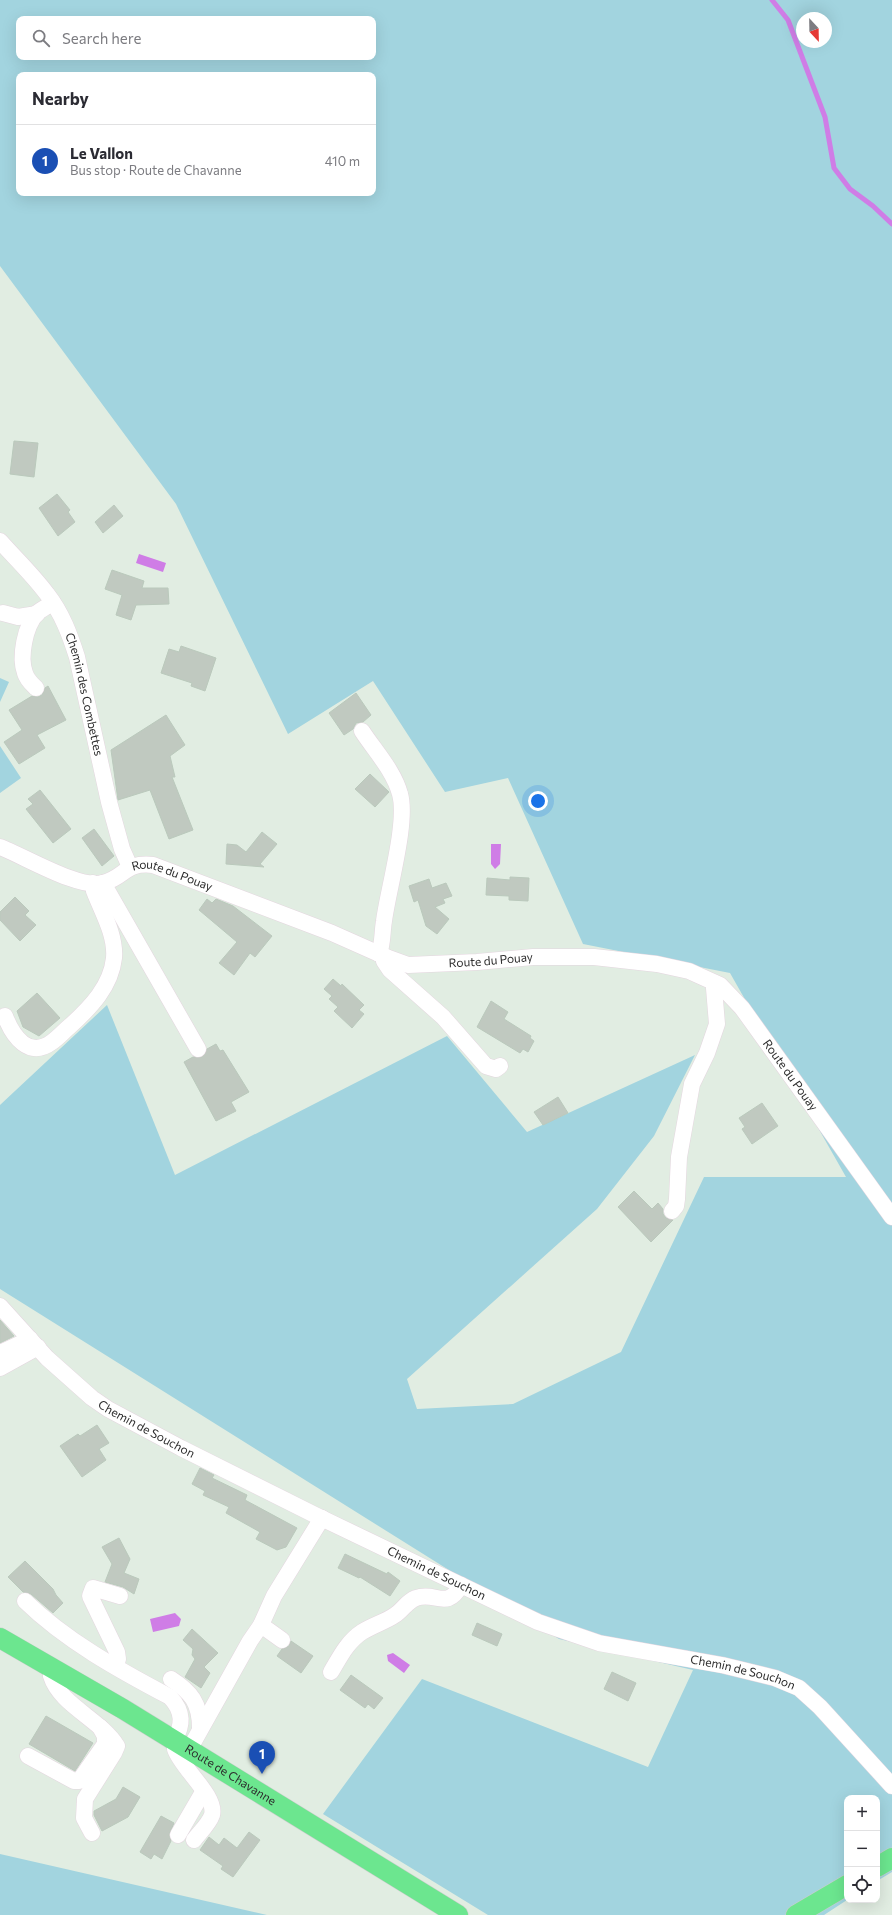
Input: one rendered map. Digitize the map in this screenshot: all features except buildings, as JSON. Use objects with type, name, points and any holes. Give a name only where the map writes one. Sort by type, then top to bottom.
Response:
[{"type":"main road","name":"Route de Chavanne","points":[[0,1638],[55,1669],[181,1745],[458,1915]]},
{"type":"main road","points":[[880,1865],[892,1858]]},
{"type":"main road","points":[[796,1915],[844,1886]]},
{"type":"street","name":"Chemin des Combettes","points":[[0,541],[48,594],[70,634],[77,657],[109,802],[122,849],[130,867]]},
{"type":"street","points":[[36,688],[28,679],[23,667],[26,638],[32,621],[37,614],[53,603]]},
{"type":"street","points":[[3,613],[18,617],[37,614]]},
{"type":"street","points":[[362,731],[395,780],[402,804],[400,828],[383,922],[382,956],[384,961],[390,970],[443,1017],[486,1066],[496,1069],[500,1066]]},
{"type":"street","points":[[0,847],[72,879],[98,883]]},
{"type":"street","name":"Route du Pouay","points":[[98,883],[118,876],[130,867],[140,864],[153,865],[332,933],[382,956],[408,965],[476,962],[533,957],[594,957],[657,964],[689,971],[720,985],[742,1008],[892,1217]]},
{"type":"street","points":[[5,1016],[9,1028],[20,1042],[28,1047],[40,1047],[51,1042],[84,1014],[102,991],[111,975],[114,956],[113,939],[94,891],[98,883]]},
{"type":"street","points":[[98,883],[198,1049]]},
{"type":"street","points":[[672,1211],[677,1199],[679,1158],[692,1084],[707,1053],[717,1024],[714,988],[715,983]]},
{"type":"street","name":"Chemin de Souchon","points":[[0,1306],[52,1363],[92,1398],[108,1409],[181,1448],[322,1518],[538,1622],[599,1643],[722,1665],[775,1678],[799,1688],[820,1707],[892,1786]]},
{"type":"street","points":[[0,1353],[34,1343]]},
{"type":"street","points":[[0,1368],[34,1343]]},
{"type":"street","points":[[194,1840],[212,1816],[212,1808],[203,1792],[178,1757],[176,1749],[200,1728],[250,1641],[261,1625],[274,1596],[322,1518]]},
{"type":"street","points":[[331,1672],[345,1648],[353,1638],[363,1631],[394,1616],[400,1612],[408,1602],[418,1598],[445,1600],[451,1598],[461,1585]]},
{"type":"street","points":[[116,1666],[118,1658],[117,1652],[90,1596],[93,1588],[120,1596]]},
{"type":"street","points":[[25,1601],[45,1621],[170,1698],[176,1704],[182,1722],[180,1730],[181,1745]]},
{"type":"street","points":[[261,1625],[282,1640]]},
{"type":"street","points":[[55,1669],[51,1676],[54,1685],[66,1698],[100,1726],[117,1746],[85,1799],[84,1818],[92,1833]]},
{"type":"street","points":[[171,1679],[187,1690],[193,1698],[198,1712],[200,1728]]},
{"type":"street","points":[[28,1756],[74,1782],[79,1782],[105,1744],[105,1736],[100,1726]]},
{"type":"street","points":[[178,1835],[203,1792]]},
{"type":"shaded area","points":[[0,0],[892,0],[892,1872],[880,1879],[880,1795],[844,1795],[844,1902],[824,1915],[488,1915],[323,1814],[422,1679],[648,1767],[693,1670],[559,1639],[0,1289],[0,1105],[107,1005],[175,1175],[447,1036],[527,1132],[695,1055],[654,1136],[597,1209],[407,1379],[417,1409],[513,1404],[621,1352],[704,1177],[846,1177],[730,973],[583,944],[508,778],[445,792],[373,681],[288,734],[176,504],[0,266]]},
{"type":"shaded area","points":[[139,554],[166,563],[163,572],[136,563]]},
{"type":"shaded area","points":[[0,678],[9,682],[0,702]]},
{"type":"shaded area","points":[[0,746],[21,778],[0,793]]},
{"type":"shaded area","points":[[491,844],[501,844],[500,864],[495,869],[491,864]]},
{"type":"shaded area","points":[[175,1613],[181,1619],[179,1626],[153,1632],[150,1619]]},
{"type":"shaded area","points":[[393,1653],[410,1665],[404,1673],[388,1661],[387,1655]]},
{"type":"shaded area","points":[[0,1854],[267,1915],[0,1915]]},
{"type":"waterway","points":[[772,0],[788,20],[825,117],[834,168],[850,189],[873,206],[892,224]]},
{"type":"place","name":"Le Vallon","points":[[262,1774]]}]
